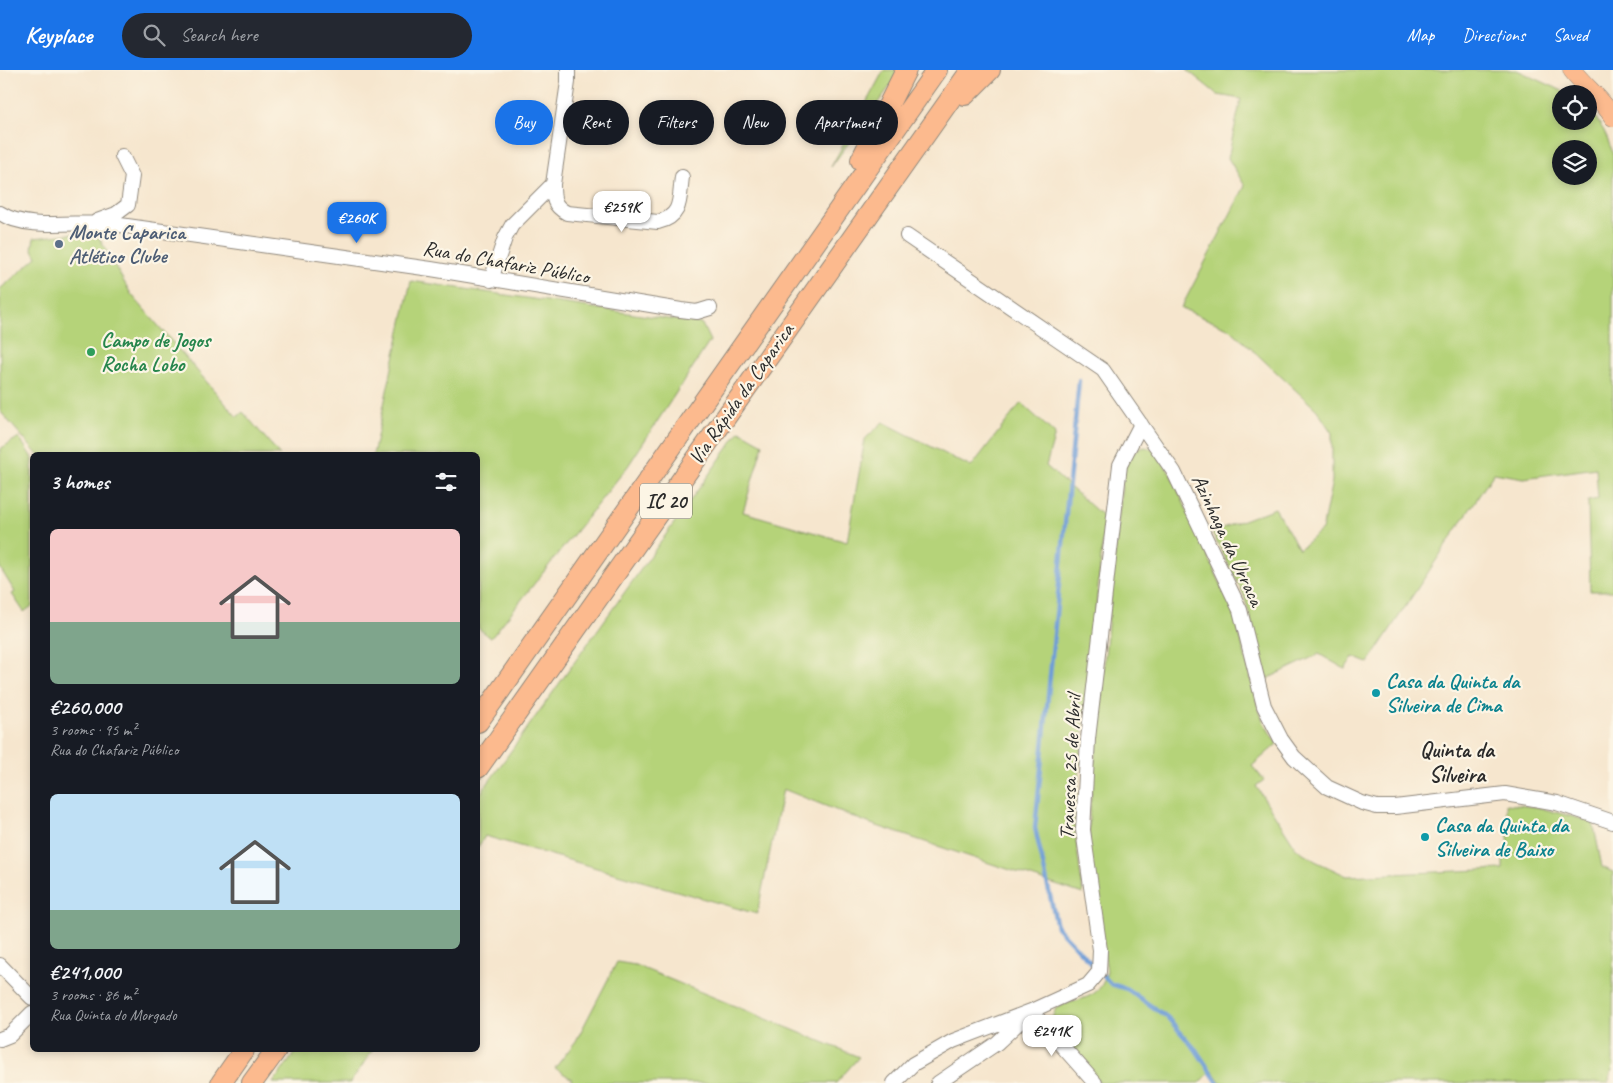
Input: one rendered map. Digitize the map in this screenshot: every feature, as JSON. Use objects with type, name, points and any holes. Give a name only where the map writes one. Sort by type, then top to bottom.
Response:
[{"type":"highway","points":[[828,224],[906,70]]},
{"type":"highway","name":"Via Rápida da Caparica","points":[[480,719],[937,70]]},
{"type":"highway","name":"Via Rápida da Caparica","points":[[480,765],[971,70]]},
{"type":"highway","points":[[923,137],[990,70]]},
{"type":"highway","points":[[221,1083],[243,1052]]},
{"type":"highway","points":[[252,1083],[275,1052]]},
{"type":"main road","points":[[1572,70],[1580,81],[1602,102],[1613,118]]},
{"type":"street","points":[[568,70],[568,82],[553,184],[553,198],[556,206],[567,213],[658,222],[674,215],[678,206],[682,176]]},
{"type":"street","points":[[95,222],[116,214],[128,204],[132,176],[122,156]]},
{"type":"street","points":[[491,280],[505,238],[512,225],[553,184]]},
{"type":"street","name":"Rua do Chafariz Público","points":[[0,213],[14,220],[28,223],[95,222],[431,269],[681,310],[697,312],[710,308]]},
{"type":"street","name":"Azinhaga da Urraca","points":[[907,236],[1103,370],[1174,472],[1240,610],[1264,706],[1272,725],[1294,757],[1327,787],[1377,807],[1395,807],[1512,794],[1557,803],[1613,822]]},
{"type":"street","name":"Travessa 25 de Abril","points":[[894,1083],[913,1064],[954,1041],[1031,1012],[1088,985],[1099,972],[1100,950],[1083,830],[1088,740],[1120,465],[1141,424]]},
{"type":"street","points":[[0,965],[30,996]]},
{"type":"street","points":[[938,1083],[997,1043],[1031,1012],[1095,1083]]},
{"type":"street","points":[[0,1040],[10,1035],[30,1015]]},
{"type":"green space","points":[[884,70],[902,70],[880,100],[868,100]]},
{"type":"green space","points":[[1187,70],[1517,70],[1552,86],[1552,130],[1597,130],[1597,120],[1613,153],[1613,591],[1590,591],[1588,501],[1598,499],[1596,468],[1524,478],[1494,473],[1368,663],[1353,657],[1345,669],[1319,654],[1267,679],[1244,595],[1212,532],[1275,508],[1299,549],[1322,530],[1332,481],[1332,433],[1317,410],[1230,329],[1181,308],[1245,186],[1228,158],[1241,99],[1218,95]]},
{"type":"green space","points":[[843,145],[847,145],[831,167]]},
{"type":"green space","name":"Campo de Jogos Rocha Lobo","points":[[95,231],[131,294],[237,417],[243,412],[277,452],[35,452],[0,411],[0,289],[37,257],[32,248],[34,238]]},
{"type":"green space","points":[[411,281],[702,324],[710,341],[628,466],[491,638],[480,630],[480,452],[374,452]]},
{"type":"green space","points":[[1021,403],[1055,434],[1046,466],[1105,518],[1074,824],[1083,894],[871,824],[783,789],[757,914],[485,836],[480,844],[480,794],[740,431],[763,444],[743,512],[847,542],[865,439],[883,422],[971,467]]},
{"type":"green space","points":[[19,437],[30,455],[30,608],[24,612],[12,594],[15,592],[0,568],[0,449]]},
{"type":"green space","points":[[1145,447],[1153,450],[1169,471],[1234,613],[1258,707],[1264,723],[1277,744],[1252,766],[1264,780],[1256,786],[1296,848],[1315,861],[1347,876],[1503,869],[1503,852],[1509,851],[1506,804],[1536,807],[1593,822],[1602,867],[1613,872],[1613,1067],[1608,1083],[1221,1083],[1212,1070],[1200,1083],[1100,1083],[1050,1024],[1056,1008],[1088,997],[1094,993],[1104,981],[1107,971],[1089,856],[1089,818],[1123,473],[1133,453]]},
{"type":"green space","points":[[617,962],[635,965],[859,1057],[836,1083],[570,1083],[572,1079],[555,1068],[576,1041]]},
{"type":"green space","points":[[296,1052],[372,1052],[350,1083],[273,1083]]},
{"type":"waterway","points":[[1079,381],[1035,828],[1057,927],[1111,984],[1127,989],[1167,1017],[1196,1050],[1218,1083]]},
{"type":"place","name":"Monte Caparica Atlético Clube","points":[[59,244]]},
{"type":"place","name":"Campo de Jogos Rocha Lobo","points":[[91,352]]},
{"type":"place","name":"Casa da Quinta da Silveira de Cima","points":[[1376,693]]},
{"type":"place","name":"Casa da Quinta da Silveira de Baixo","points":[[1425,837]]},
{"type":"district","name":"Quinta da Silveira","points":[[1457,762]]}]
